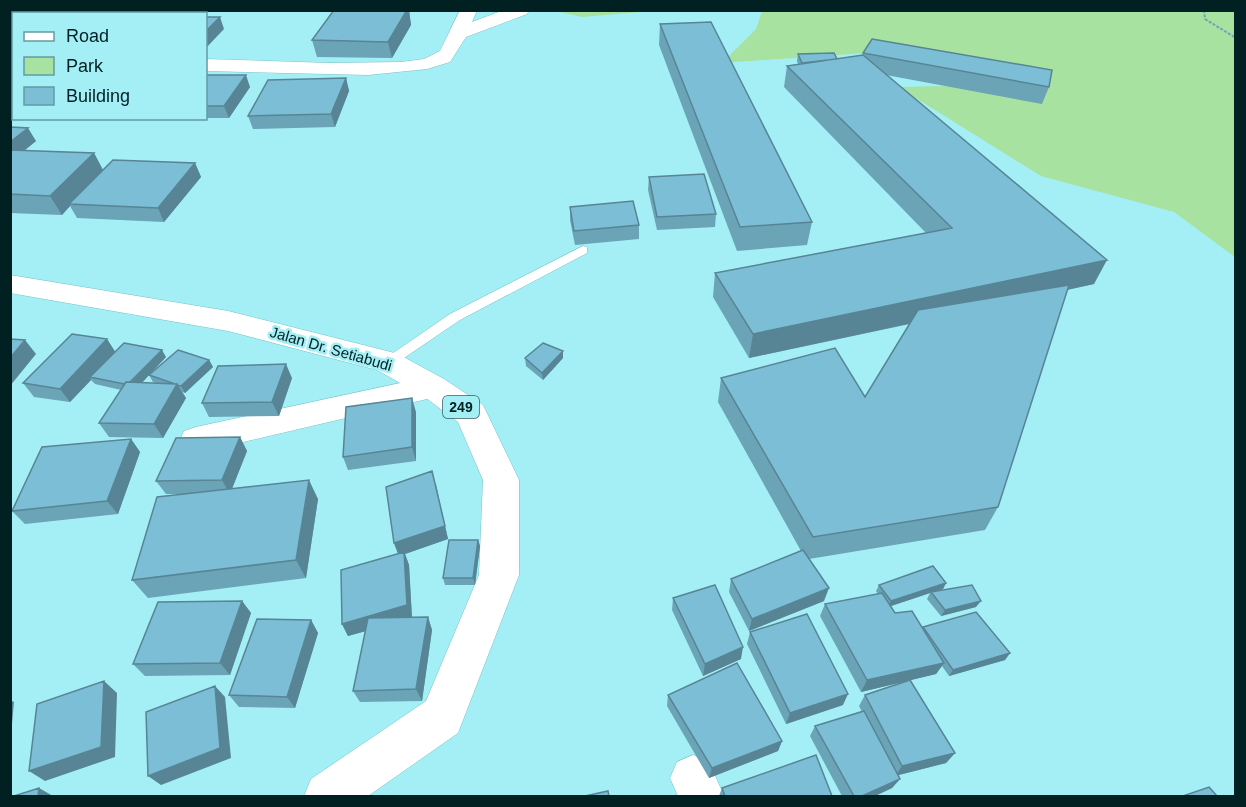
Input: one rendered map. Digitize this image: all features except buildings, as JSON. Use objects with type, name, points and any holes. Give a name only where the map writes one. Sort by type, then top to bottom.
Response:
[{"type":"main road","name":"Jalan Dr. Setiabudi","points":[[10,284],[228,321],[387,362],[433,387],[471,414],[501,480],[499,575],[442,717],[328,796]]},
{"type":"street","points":[[207,65],[387,69],[422,65],[445,57],[469,10]]},
{"type":"street","points":[[458,34],[521,10]]},
{"type":"street","points":[[196,440],[433,387]]},
{"type":"lane","points":[[32,11],[54,12]]},
{"type":"lane","points":[[387,362],[454,317],[583,250]]},
{"type":"path","points":[[1204,10],[1205,19],[1236,38]]},
{"type":"green space","points":[[556,11],[652,11],[582,17]]},
{"type":"green space","points":[[762,11],[1235,11],[1235,257],[1174,212],[1041,176],[898,87],[990,85],[896,51],[722,63],[756,29]]}]
